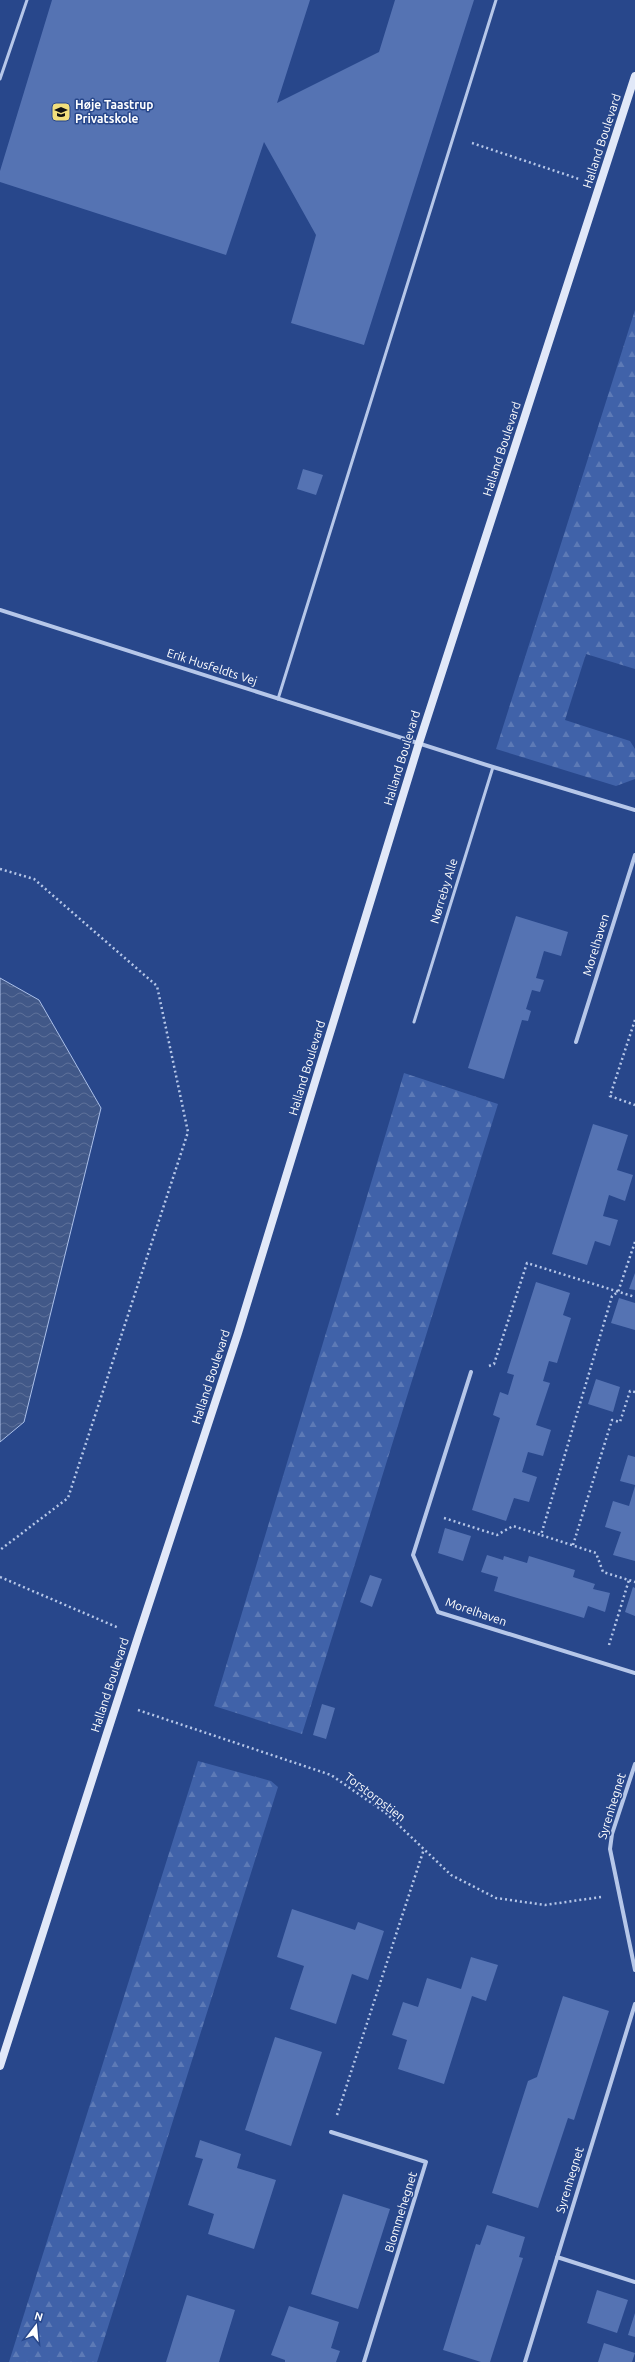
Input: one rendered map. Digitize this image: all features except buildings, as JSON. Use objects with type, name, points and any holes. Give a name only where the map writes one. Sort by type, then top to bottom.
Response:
[{"type":"street","name":"Halland Boulevard","points":[[0,2066],[116,1703],[238,1333],[419,743],[635,76]]},
{"type":"street","name":"Erik Husfeldts Vej","points":[[0,610],[419,743]]},
{"type":"street","points":[[419,743],[635,810]]},
{"type":"street","name":"Morelhaven","points":[[576,1042],[635,855]]},
{"type":"street","name":"Morelhaven","points":[[471,1372],[413,1555],[438,1612],[635,1673]]},
{"type":"street","name":"Syrenhegnet","points":[[635,1764],[612,1834],[610,1850],[635,1970]]},
{"type":"street","name":"Syrenhegnet","points":[[525,2362],[635,2004]]},
{"type":"street","name":"Blommehegnet","points":[[331,2132],[426,2162],[364,2362]]},
{"type":"street","points":[[557,2257],[635,2282]]},
{"type":"lane","points":[[0,78],[27,0]]},
{"type":"lane","points":[[278,699],[496,0]]},
{"type":"lane","name":"Nørreby Alle","points":[[414,1022],[493,767]]},
{"type":"path","points":[[453,137],[600,186]]},
{"type":"path","points":[[0,869],[34,879],[157,986],[188,1132],[68,1498],[0,1550]]},
{"type":"path","points":[[635,1020],[610,1096],[635,1104]]},
{"type":"path","points":[[540,1535],[612,1296],[618,1292],[635,1242]]},
{"type":"path","points":[[471,1372],[494,1364],[527,1263],[635,1297]]},
{"type":"path","points":[[573,1545],[612,1420],[620,1422],[630,1390],[635,1392]]},
{"type":"path","points":[[426,1513],[497,1535],[513,1526],[596,1552],[603,1572],[635,1582]]},
{"type":"path","points":[[0,1577],[138,1637]]},
{"type":"path","points":[[604,1663],[628,1580]]},
{"type":"path","name":"Torstorpstien","points":[[116,1703],[331,1775],[386,1813],[451,1875],[496,1898],[545,1905],[619,1894]]},
{"type":"path","points":[[331,2132],[424,1849]]},
{"type":"green space","points":[[635,310],[635,669],[586,654],[565,720],[630,741],[635,749],[635,779],[616,786],[496,749]]},
{"type":"green space","points":[[404,1073],[498,1104],[302,1734],[214,1706]]},
{"type":"green space","points":[[198,1761],[271,1781],[278,1787],[97,2362],[9,2362]]},
{"type":"water","points":[[0,978],[39,1000],[101,1108],[24,1422],[0,1442]]},
{"type":"place","name":"Høje Taastrup Privatskole","points":[[61,112]]}]
